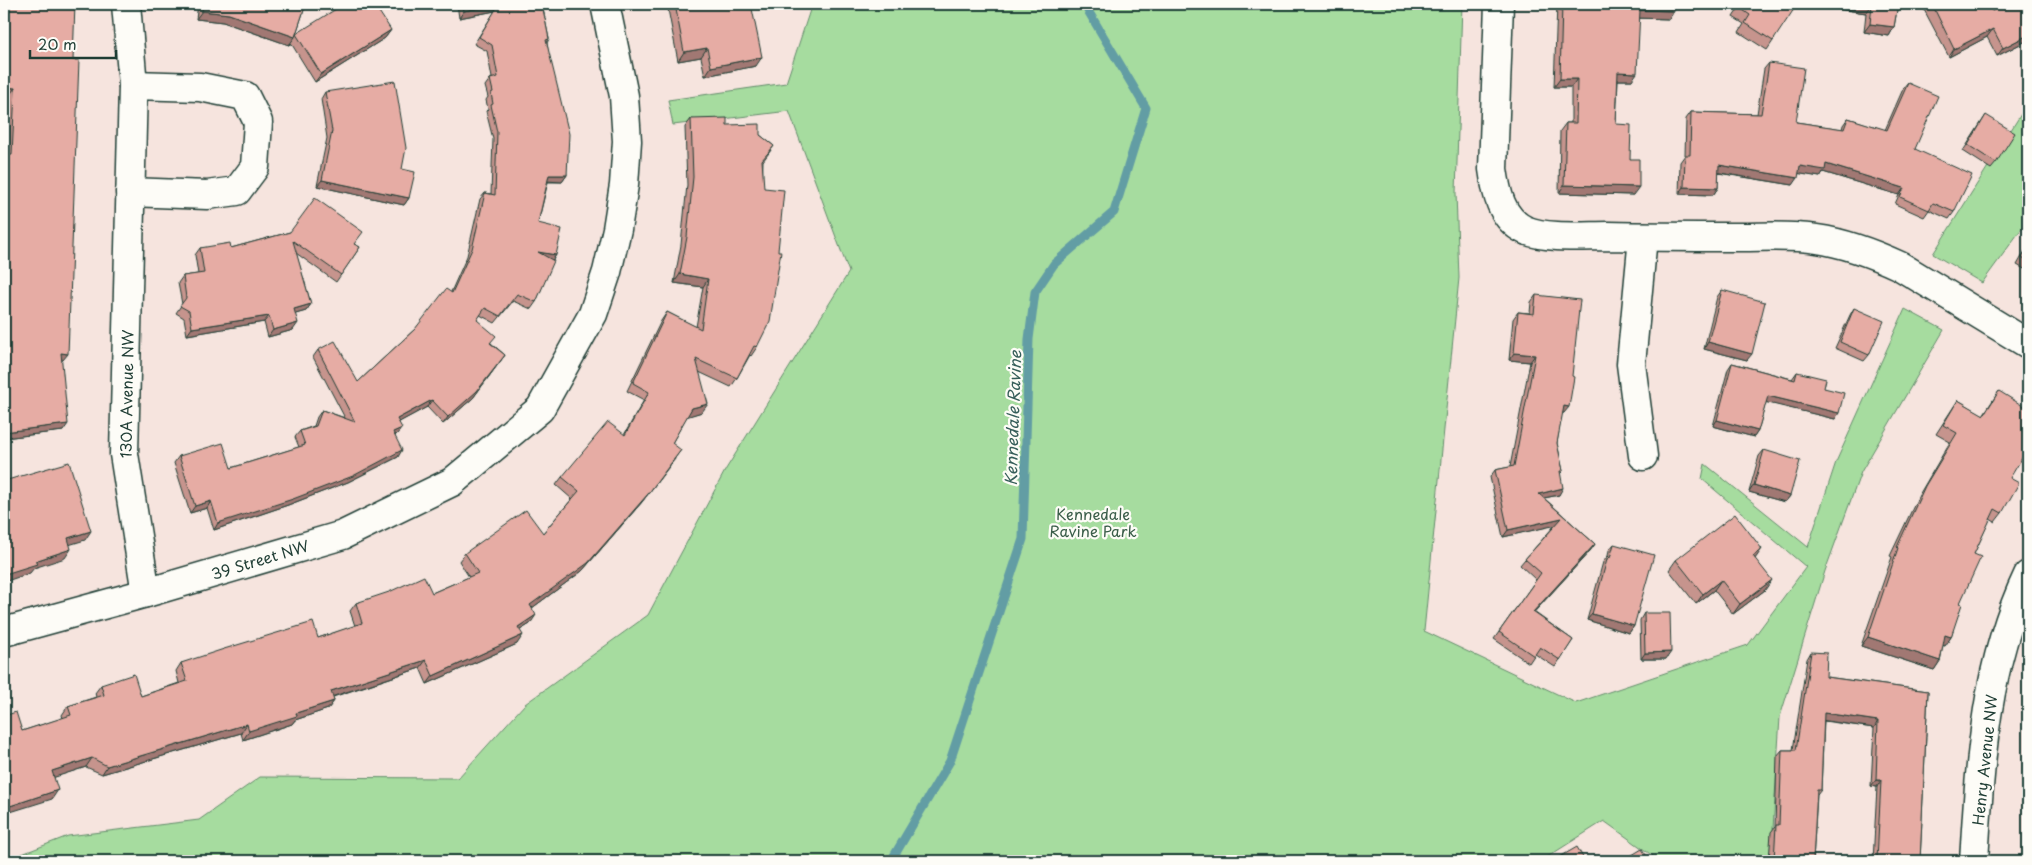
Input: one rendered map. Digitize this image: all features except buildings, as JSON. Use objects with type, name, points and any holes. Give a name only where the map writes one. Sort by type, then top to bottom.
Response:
[{"type":"street","name":"130A Avenue NW","points":[[126,4],[133,86],[124,454],[146,593]]},
{"type":"street","name":"39 Street NW","points":[[4,632],[146,593],[343,535],[452,482],[540,409],[593,314],[607,272],[617,229],[624,185],[627,141],[624,96],[604,4]]},
{"type":"street","points":[[1499,4],[1493,169],[1497,193],[1507,214],[1514,223],[1524,230],[1541,234],[1643,237],[1802,237],[1839,244],[1881,257],[1900,266],[2028,344]]},
{"type":"street","points":[[130,192],[206,195],[237,191],[255,167],[258,122],[245,96],[200,88],[133,86]]},
{"type":"street","points":[[1643,237],[1631,364],[1643,456]]},
{"type":"street","name":"Henry Avenue NW","points":[[1974,861],[1980,775],[1988,703],[2003,638],[2015,602],[2028,575]]},
{"type":"green space","name":"Kennedale Ravine Park","points":[[812,4],[1462,4],[1456,193],[1459,278],[1424,631],[1576,703],[1748,645],[1806,567],[1702,479],[1705,464],[1808,547],[1836,462],[1905,309],[1944,330],[1861,472],[1825,571],[1780,717],[1771,861],[1660,861],[1604,821],[1541,861],[4,861],[68,836],[199,820],[260,777],[458,778],[525,704],[648,615],[726,469],[849,272],[789,111],[673,125],[668,100],[786,83]]},
{"type":"green space","points":[[2028,103],[2028,220],[1982,283],[1933,254]]},
{"type":"waterway","name":"Kennedale Ravine","points":[[891,861],[950,761],[1023,539],[1029,339],[1035,292],[1054,264],[1114,212],[1146,108],[1084,4]]}]
